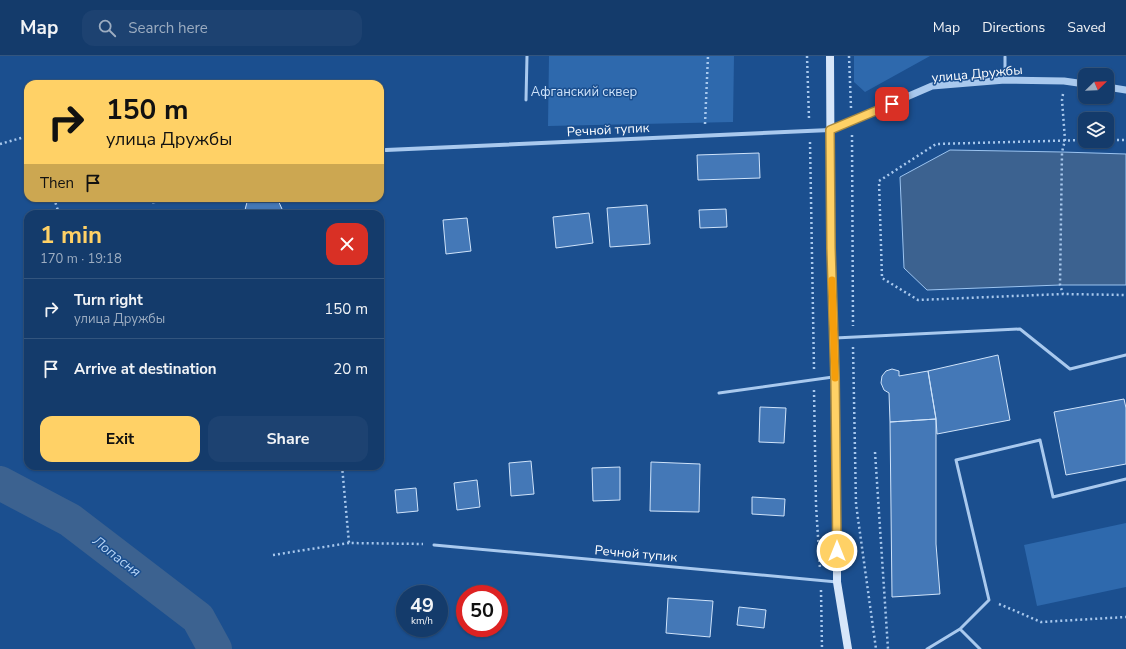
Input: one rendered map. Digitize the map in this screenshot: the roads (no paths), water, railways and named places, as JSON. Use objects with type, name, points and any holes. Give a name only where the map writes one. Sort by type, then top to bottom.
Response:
[{"type":"main road","points":[[830,56],[831,248],[835,377],[837,582],[848,649]]},
{"type":"street","name":"улица Дружбы","points":[[830,130],[932,86],[1005,80],[1064,81],[1078,83]]},
{"type":"street","points":[[1114,88],[1126,90]]},
{"type":"street","name":"Речной тупик","points":[[386,150],[830,130]]},
{"type":"lane","points":[[526,100],[527,56]]},
{"type":"lane","points":[[1005,57],[1005,80]]},
{"type":"lane","points":[[834,338],[1020,329],[1070,369],[1126,356]]},
{"type":"lane","points":[[719,393],[835,377]]},
{"type":"lane","points":[[928,649],[960,629],[989,600],[956,460],[1040,440],[1053,496],[1126,479]]},
{"type":"lane","name":"Речной тупик","points":[[434,545],[837,582]]},
{"type":"lane","points":[[960,629],[980,649]]},
{"type":"waterway","name":"Лопасня","points":[[0,483],[70,520],[198,618],[215,649]]},
{"type":"park label","name":"Афганский сквер","points":[[584,91]]}]
